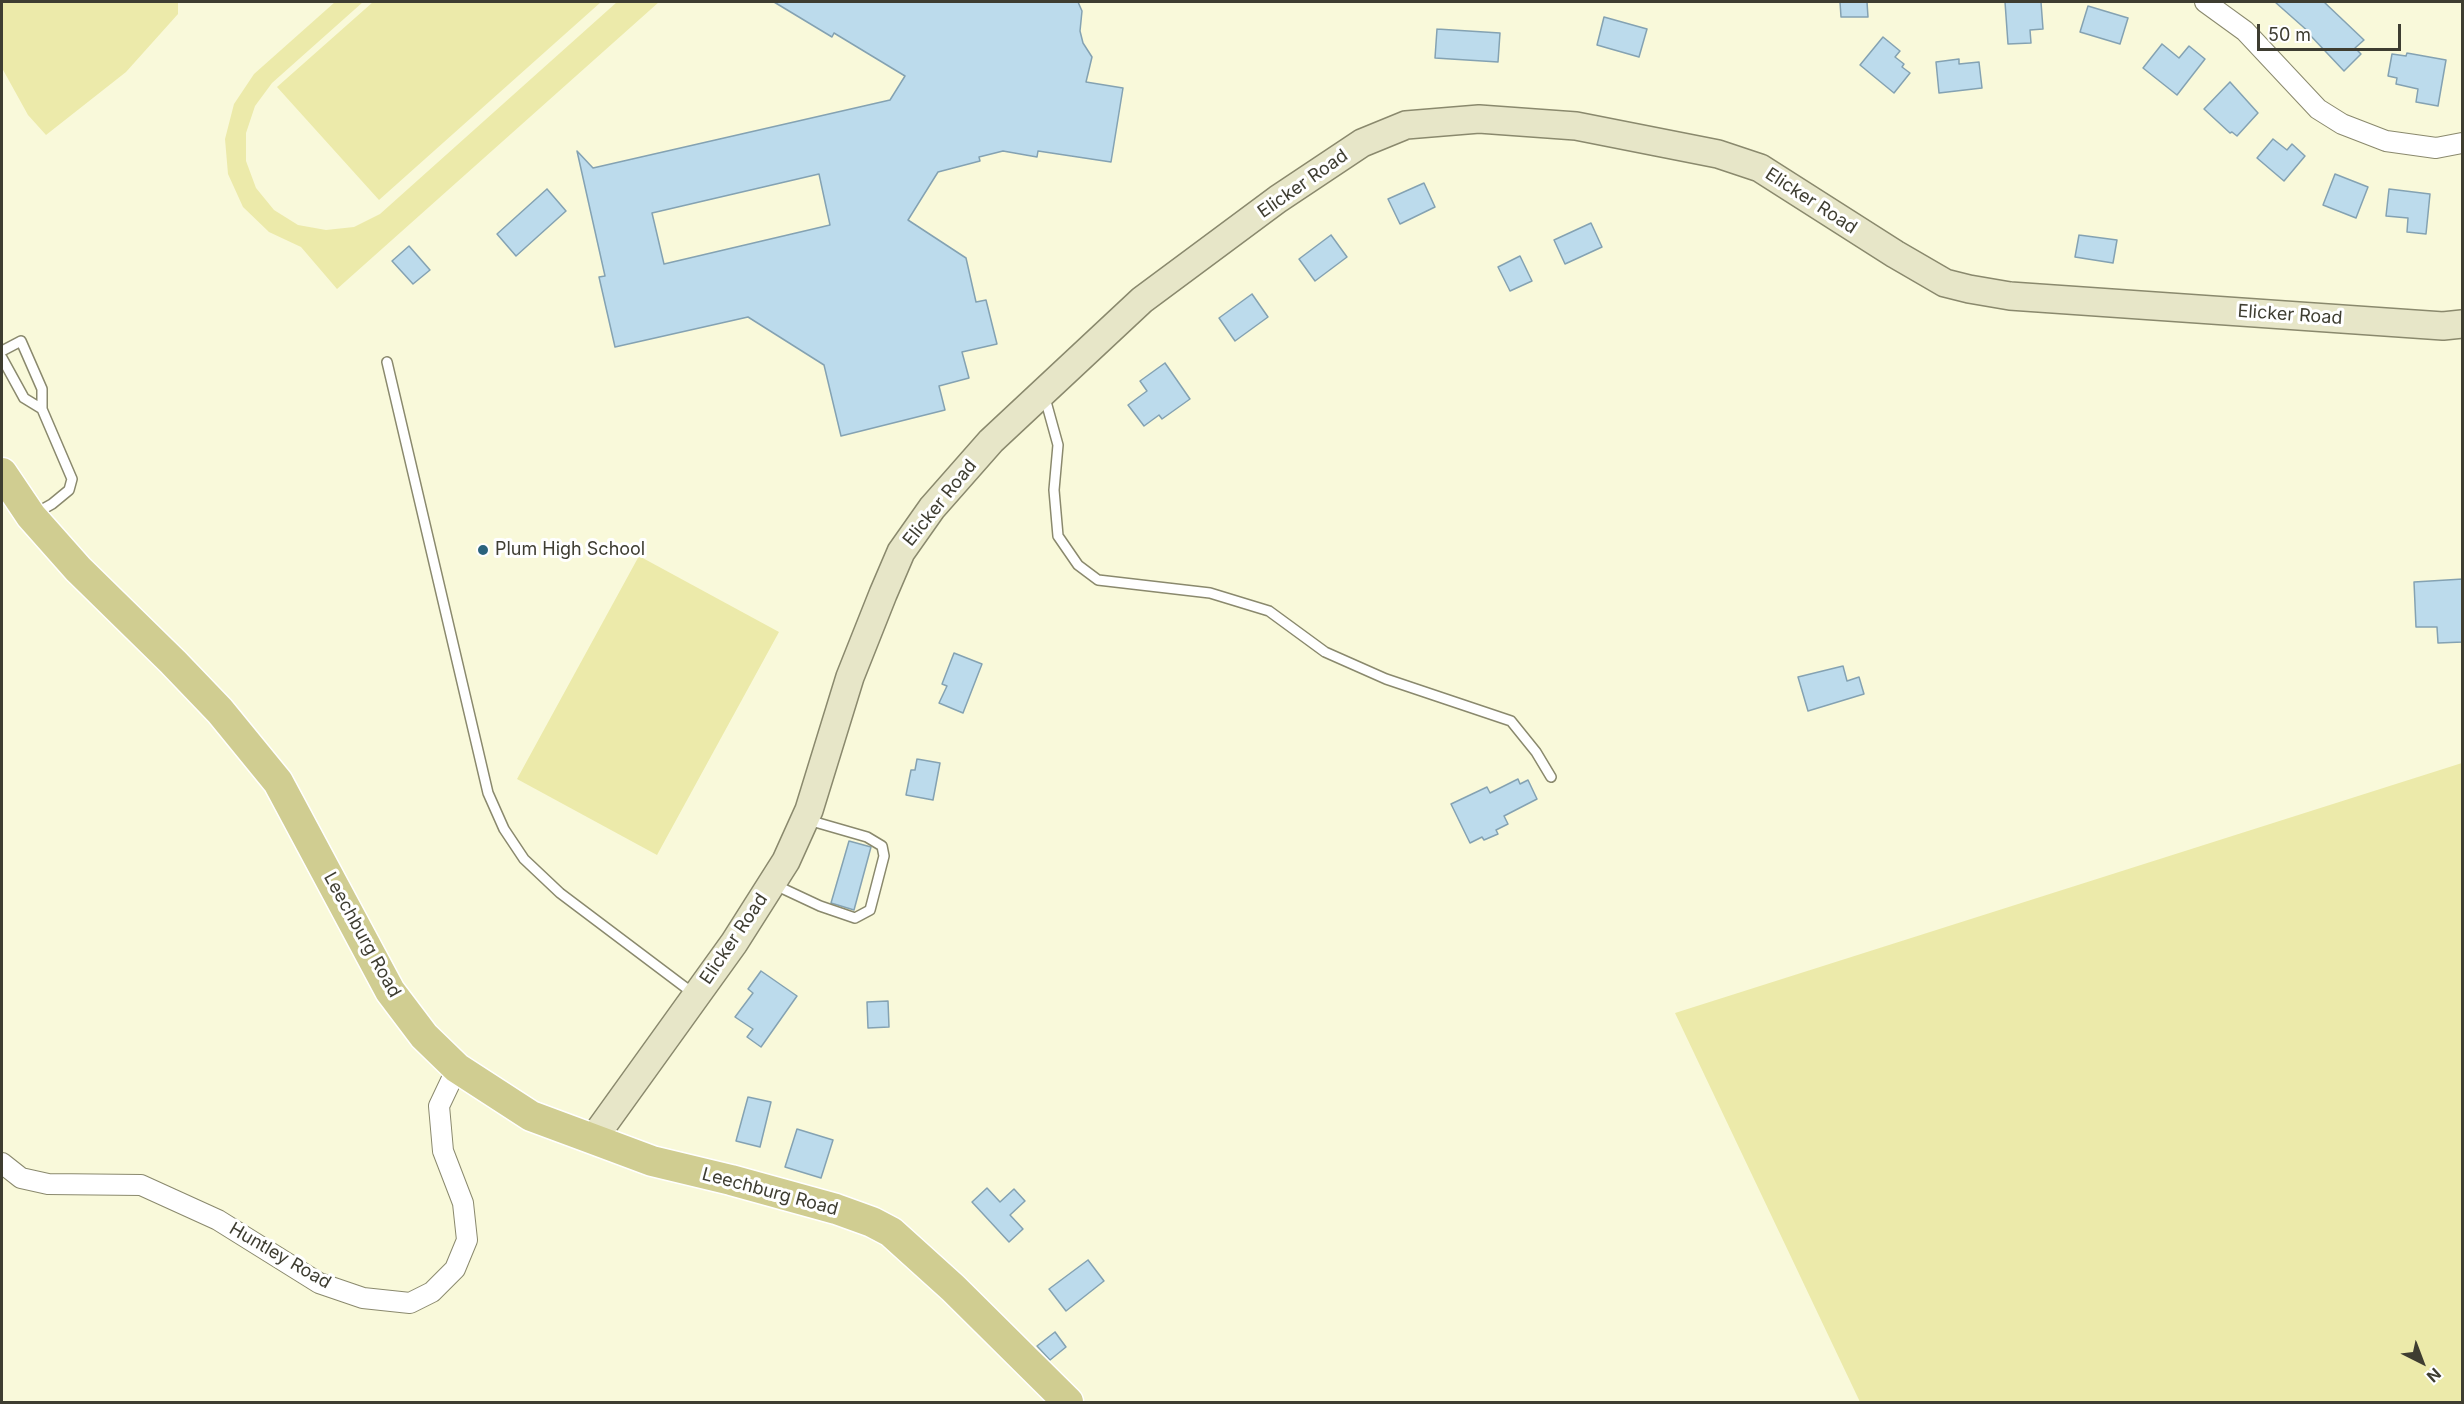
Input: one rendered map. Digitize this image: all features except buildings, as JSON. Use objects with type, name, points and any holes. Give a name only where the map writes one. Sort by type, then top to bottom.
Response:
[{"type":"main road","name":"Leechburg Road","points":[[2,473],[31,516],[78,569],[220,711],[278,782],[390,991],[424,1036],[457,1068],[531,1116],[652,1161],[836,1209],[872,1222],[891,1232],[952,1288],[1068,1402]]},
{"type":"street","points":[[2205,2],[2245,31],[2318,109],[2342,124],[2386,141],[2436,148],[2463,144]]},
{"type":"street","name":"Elicker Road","points":[[593,1139],[734,943],[786,861],[805,819],[850,677],[901,552],[932,508],[991,441],[1142,300],[1278,199],[1362,143],[1406,125],[1479,119],[1576,126],[1718,154],[1760,168],[1905,260],[1945,283],[1969,289],[2010,296],[2442,326],[2463,324]]},
{"type":"street","name":"Huntley Road","points":[[2,1163],[21,1178],[48,1184],[141,1185],[218,1220],[319,1283],[363,1298],[410,1303],[432,1292],[455,1269],[467,1240],[463,1203],[443,1151],[439,1106],[457,1068]]},
{"type":"lane","points":[[2,351],[21,342],[42,388],[42,409],[72,479],[69,490],[52,504],[31,516]]},
{"type":"lane","points":[[2,358],[24,399],[42,409]]},
{"type":"lane","points":[[387,362],[488,793],[504,829],[525,859],[560,893],[696,995]]},
{"type":"lane","points":[[1043,392],[1058,445],[1054,490],[1058,536],[1078,565],[1098,580],[1210,593],[1269,612],[1325,652],[1386,679],[1511,721],[1536,752],[1551,777]]},
{"type":"lane","points":[[771,883],[820,906],[855,918],[870,910],[884,856],[882,846],[867,837],[805,819]]},
{"type":"shaded area","points":[[2,2],[178,2],[178,14],[126,72],[46,135],[28,115],[2,68]]},
{"type":"shaded area","points":[[335,2],[363,2],[272,83],[255,106],[246,133],[246,161],[256,188],[274,210],[298,225],[326,230],[354,227],[380,214],[617,2],[659,2],[337,289],[301,247],[269,232],[243,207],[228,174],[225,139],[234,104],[254,74]]},
{"type":"shaded area","points":[[373,2],[601,2],[379,200],[277,87]]},
{"type":"shaded area","points":[[639,556],[779,632],[657,855],[517,779]]},
{"type":"shaded area","points":[[2462,763],[2462,1402],[1860,1402],[1675,1013]]},
{"type":"place","name":"Plum High School","points":[[483,550]]}]
